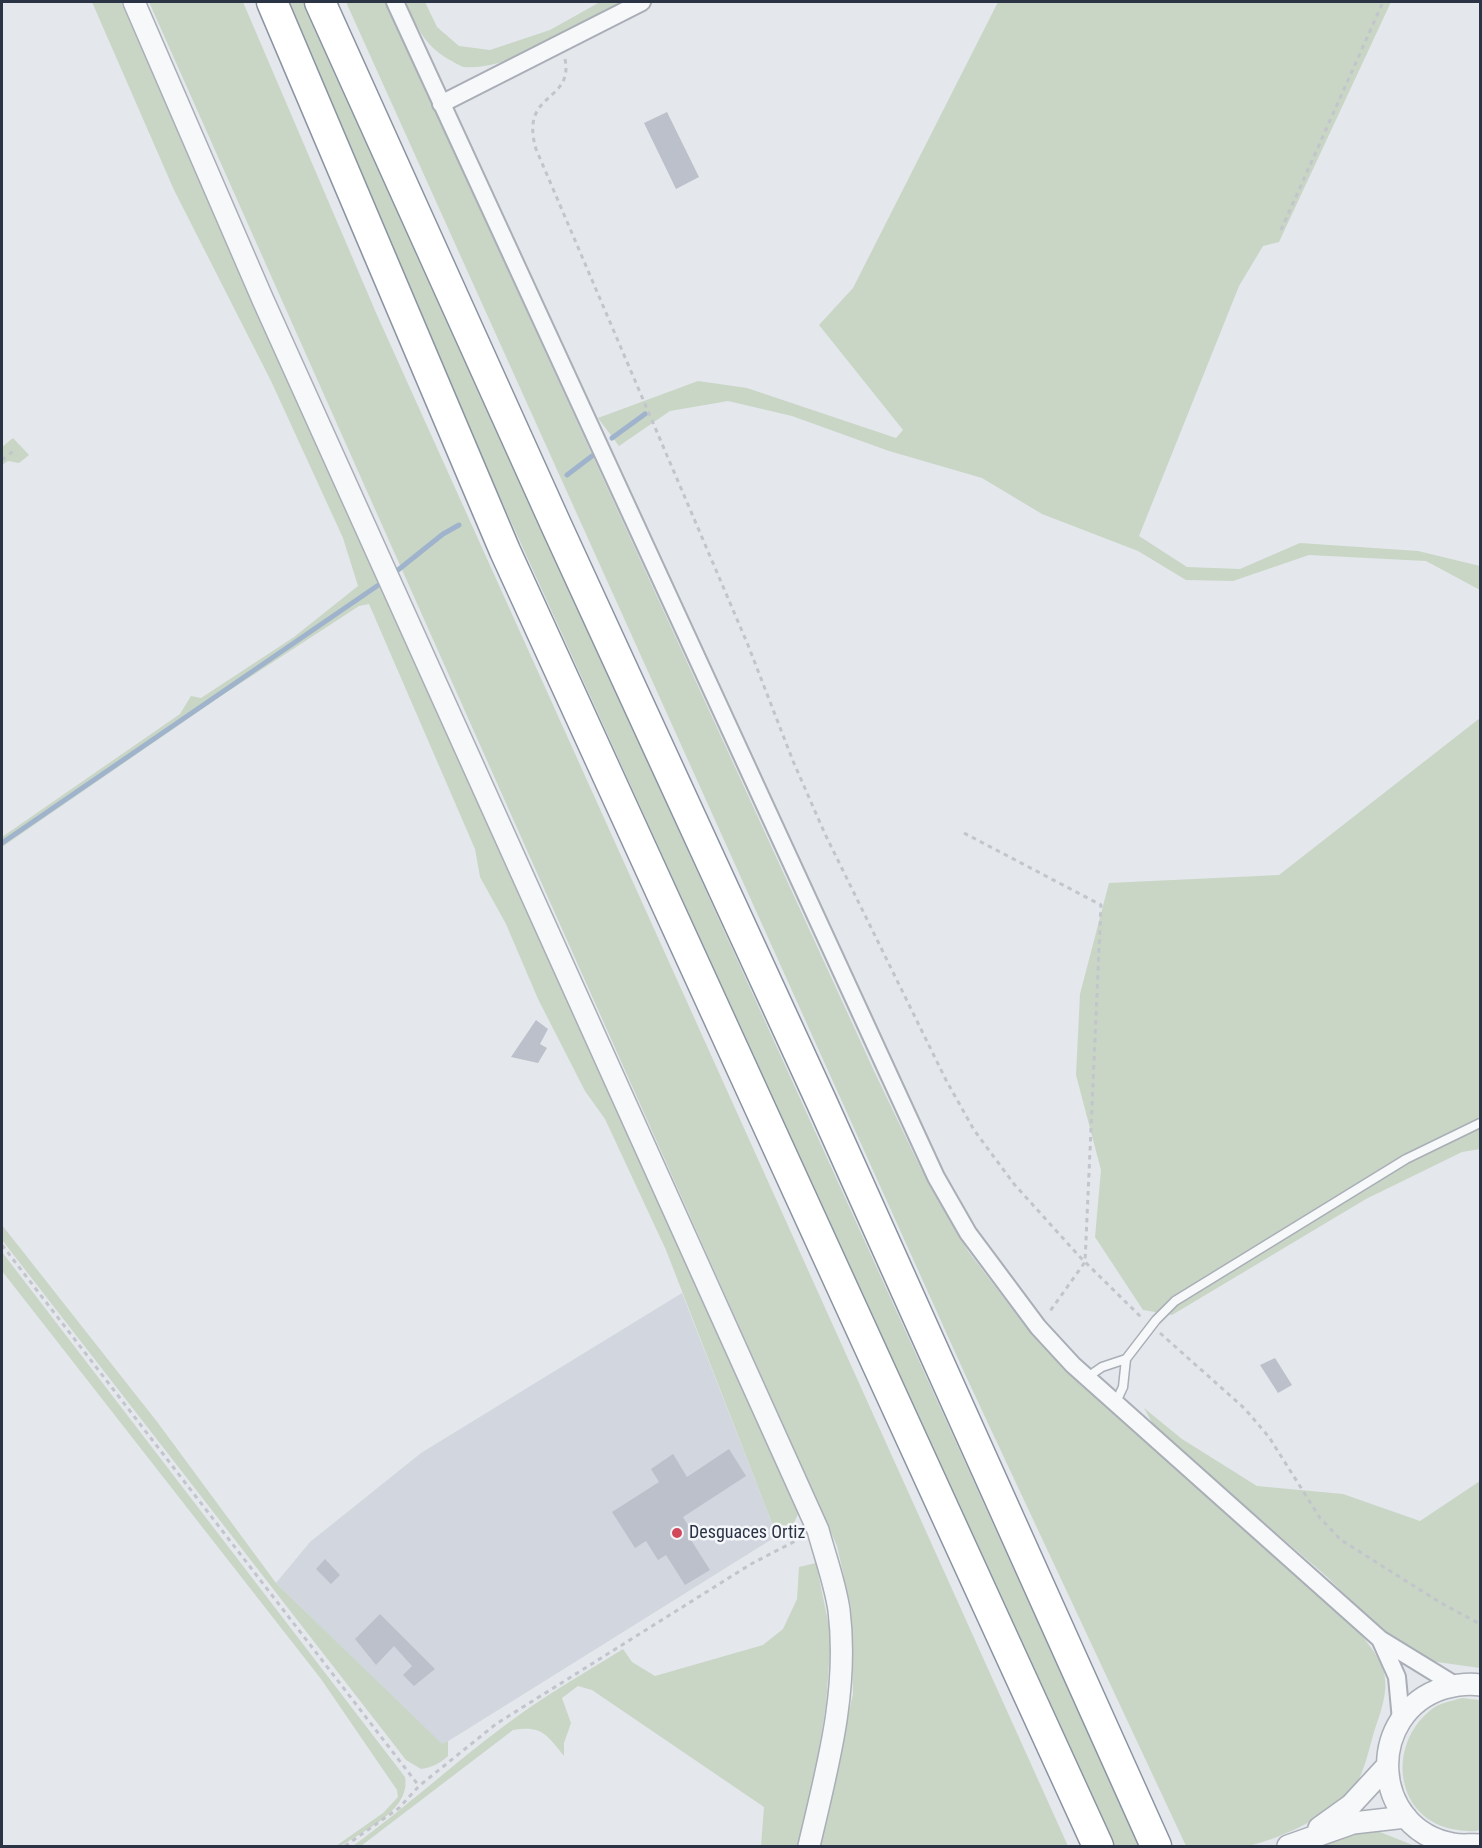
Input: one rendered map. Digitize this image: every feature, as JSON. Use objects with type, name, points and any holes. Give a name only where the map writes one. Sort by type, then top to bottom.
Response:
[{"type":"highway","points":[[272,2],[505,551],[1098,1846]]},
{"type":"highway","points":[[320,2],[556,527],[822,1103],[1156,1846]]},
{"type":"highway","points":[[1106,1735],[1169,1846]]},
{"type":"street","points":[[134,2],[268,311],[818,1530],[839,1610],[842,1670],[836,1730],[809,1846]]},
{"type":"street","points":[[395,2],[936,1177],[968,1233],[1038,1327],[1115,1405],[1380,1639],[1455,1685]]},
{"type":"street","points":[[441,104],[642,2]]},
{"type":"street","points":[[1380,1639],[1397,1677],[1401,1720]]},
{"type":"street","points":[[1480,1685],[1455,1685],[1425,1697],[1401,1720],[1390,1742],[1387,1766],[1395,1802],[1406,1817],[1427,1835],[1453,1844],[1480,1845]]},
{"type":"street","points":[[1295,1844],[1351,1805],[1387,1766]]},
{"type":"street","points":[[1295,1844],[1353,1823],[1406,1817]]},
{"type":"lane","points":[[1115,1405],[1123,1387],[1126,1359],[1175,1301],[1406,1159],[1480,1123]]},
{"type":"lane","points":[[1086,1378],[1102,1367],[1126,1359]]},
{"type":"path","points":[[1281,230],[1383,2]]},
{"type":"path","points":[[560,43],[567,75],[561,87],[542,102],[533,117],[531,127],[536,149],[748,645],[793,761],[830,844],[946,1080],[974,1130],[1014,1184],[1085,1262],[1128,1306],[1245,1409],[1269,1437],[1320,1518],[1341,1540],[1441,1604],[1480,1624]]},
{"type":"path","points":[[2,460],[16,449]]},
{"type":"path","points":[[964,832],[1101,905],[1085,1262],[1038,1327]]},
{"type":"path","points":[[2,1245],[419,1786]]},
{"type":"path","points":[[345,1846],[399,1808],[419,1786],[496,1724],[751,1564],[818,1530]]},
{"type":"shaded area","name":"Desguaces Ortiz","points":[[682,1293],[777,1536],[442,1745],[276,1583],[310,1542],[421,1453]]},
{"type":"green space","points":[[92,2],[121,2],[321,455],[799,1512],[793,1525],[777,1536],[666,1250],[605,1119],[585,1091],[538,999],[506,924],[480,877],[475,849],[369,604],[359,606],[221,696],[2,847],[2,837],[180,714],[191,696],[201,698],[294,637],[358,586],[343,538],[271,381],[174,190]]},
{"type":"green space","points":[[149,2],[243,2],[377,315],[1068,1846],[819,1846],[853,1694],[851,1608],[837,1546]]},
{"type":"green space","points":[[282,2],[303,2],[1139,1846],[1112,1846],[419,319]]},
{"type":"green space","points":[[346,2],[385,2],[875,1073],[921,1169],[968,1251],[1022,1322],[1072,1376],[1353,1625],[1381,1664],[1385,1686],[1384,1699],[1359,1779],[1348,1795],[1337,1805],[1306,1824],[1290,1832],[1246,1846],[1186,1846],[964,1372]]},
{"type":"green space","points":[[405,2],[425,2],[437,27],[459,46],[490,50],[550,30],[600,2],[625,2],[525,54],[504,62],[464,67],[448,59],[427,41]]},
{"type":"green space","points":[[998,2],[1391,2],[1279,242],[1263,246],[1239,286],[1139,536],[1187,567],[1240,569],[1300,543],[1418,551],[1480,566],[1480,590],[1426,561],[1309,555],[1233,581],[1186,580],[1138,551],[1042,514],[982,478],[889,451],[792,416],[728,401],[670,411],[619,446],[598,418],[698,381],[747,388],[896,438],[903,430],[819,325],[853,288]]},
{"type":"green space","points":[[13,438],[29,455],[19,463],[8,461],[2,465],[2,447]]},
{"type":"green space","points":[[1480,718],[1480,1149],[1462,1152],[1366,1199],[1172,1315],[1143,1310],[1095,1237],[1101,1170],[1076,1075],[1080,994],[1109,883],[1279,875]]},
{"type":"green space","points":[[2,1225],[158,1423],[276,1583],[442,1744],[448,1741],[448,1756],[445,1759],[436,1765],[421,1769],[406,1760],[2,1240]]},
{"type":"green space","points":[[2,1252],[405,1777],[405,1789],[394,1809],[373,1826],[341,1846],[336,1846],[383,1813],[398,1797],[397,1790],[321,1679],[2,1271]]},
{"type":"green space","points":[[1144,1408],[1182,1439],[1257,1486],[1343,1494],[1420,1521],[1480,1481],[1480,1668],[1423,1660],[1379,1628],[1326,1576],[1155,1428]]},
{"type":"green space","points":[[816,1563],[831,1636],[826,1705],[810,1805],[799,1846],[761,1846],[764,1807],[592,1690],[578,1686],[562,1698],[571,1723],[564,1743],[564,1756],[543,1733],[531,1729],[513,1730],[361,1846],[353,1846],[518,1715],[623,1649],[632,1662],[655,1676],[763,1645],[783,1629],[797,1599],[799,1567]]},
{"type":"green space","points":[[1462,1698],[1480,1700],[1480,1830],[1475,1831],[1458,1830],[1437,1824],[1421,1813],[1410,1798],[1404,1780],[1403,1761],[1407,1742],[1417,1724],[1435,1707]]},
{"type":"green space","points":[[1375,1830],[1415,1846],[1318,1846],[1344,1834]]},
{"type":"building","points":[[667,112],[699,177],[676,189],[644,123]]},
{"type":"building","points":[[536,1020],[548,1029],[540,1044],[547,1048],[538,1063],[511,1057]]},
{"type":"building","points":[[1275,1358],[1292,1385],[1278,1393],[1260,1365]]},
{"type":"building","points":[[729,1449],[746,1476],[683,1517],[695,1537],[691,1540],[710,1570],[685,1585],[666,1555],[658,1560],[646,1541],[635,1548],[612,1512],[659,1482],[651,1469],[673,1454],[687,1477]]},
{"type":"building","points":[[325,1559],[340,1575],[331,1584],[316,1569]]},
{"type":"building","points":[[380,1614],[435,1669],[414,1686],[403,1675],[412,1666],[394,1646],[376,1665],[355,1639]]},
{"type":"waterway","points":[[612,438],[645,414]]},
{"type":"waterway","points":[[567,475],[592,456]]},
{"type":"waterway","points":[[398,570],[443,534],[459,525]]},
{"type":"waterway","points":[[2,843],[377,586]]},
{"type":"place","name":"Desguaces Ortiz","points":[[677,1533]]}]
